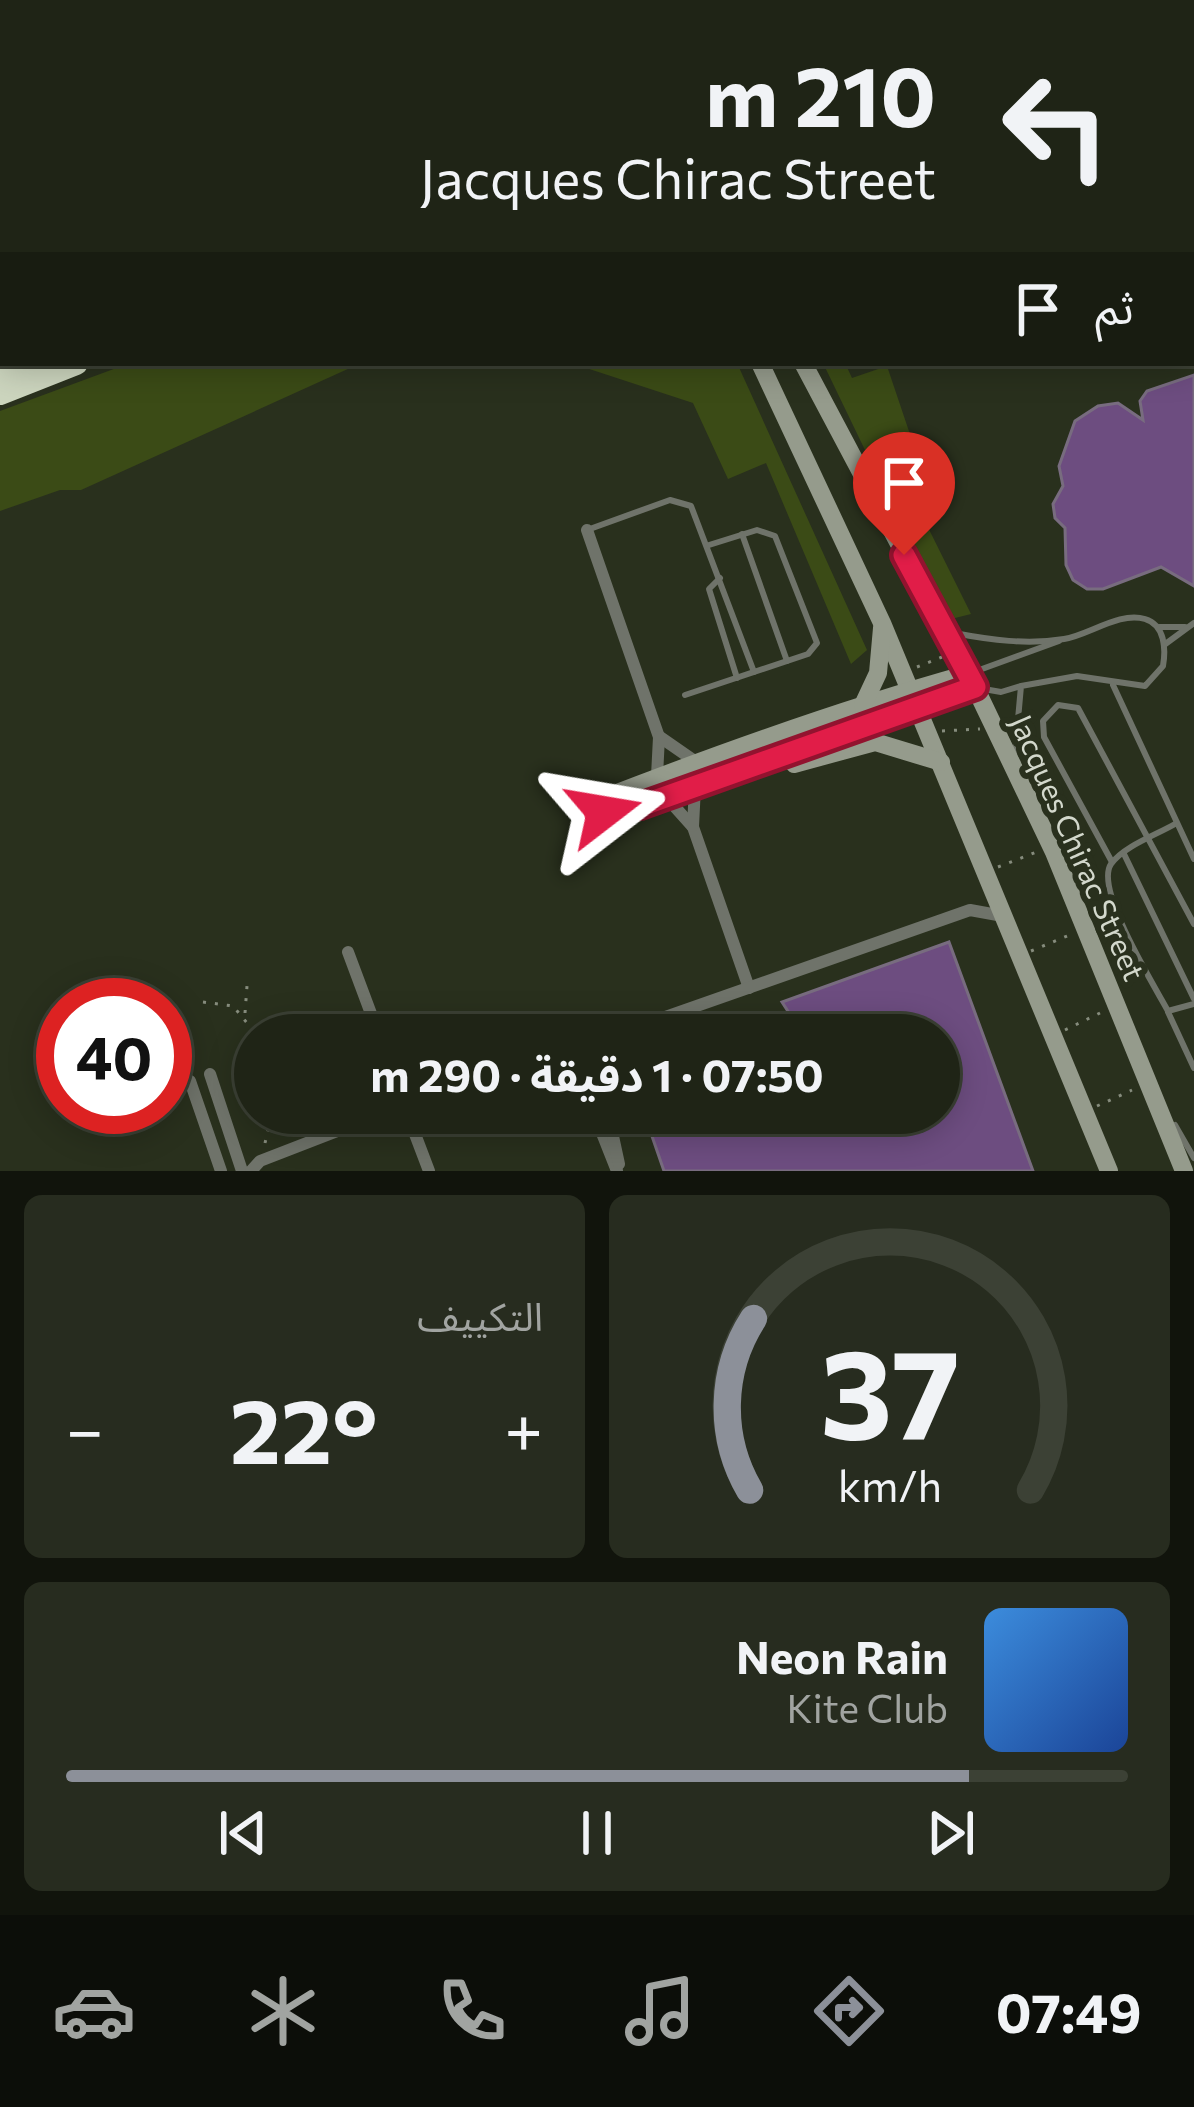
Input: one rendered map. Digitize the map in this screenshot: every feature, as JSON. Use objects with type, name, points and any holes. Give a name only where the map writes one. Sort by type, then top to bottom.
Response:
[{"type":"highway","points":[[0,393],[68,366]]},
{"type":"street","points":[[761,366],[882,623],[1105,1167]]},
{"type":"street","name":"Jacques Chirac Street","points":[[805,366],[972,681],[1051,846],[1184,1171]]},
{"type":"street","points":[[587,530],[659,736],[657,776]]},
{"type":"street","points":[[863,705],[878,673],[882,623]]},
{"type":"street","points":[[913,699],[863,705],[696,762],[602,798],[599,809],[640,806],[913,699],[972,681]]},
{"type":"street","points":[[659,736],[696,762]]},
{"type":"street","points":[[748,767],[779,769],[875,742],[941,762]]},
{"type":"street","points":[[695,786],[693,826],[749,988]]},
{"type":"street","points":[[666,797],[693,826]]},
{"type":"street","points":[[970,910],[987,878]]},
{"type":"street","points":[[673,1014],[970,910],[1003,916]]},
{"type":"street","points":[[349,952],[371,1014]]},
{"type":"street","points":[[210,1074],[238,1154],[251,1168],[333,1134]]},
{"type":"street","points":[[192,1087],[221,1171]]},
{"type":"street","points":[[415,1134],[429,1171]]},
{"type":"street","points":[[603,1134],[618,1171]]},
{"type":"street","points":[[612,1134],[618,1171]]},
{"type":"street","points":[[209,1171],[215,1156]]},
{"type":"lane","points":[[587,530],[676,500],[695,510],[754,672]]},
{"type":"lane","points":[[686,695],[812,652],[816,636],[776,536],[762,530],[709,545]]},
{"type":"lane","points":[[742,534],[787,661]]},
{"type":"lane","points":[[720,578],[709,591],[737,678]]},
{"type":"lane","points":[[972,681],[1063,639],[1132,617],[1157,627],[1190,625]]},
{"type":"lane","points":[[1165,645],[1190,625]]},
{"type":"lane","points":[[972,681],[1001,692],[1060,676],[1113,685],[1152,681],[1162,666],[1165,645],[1157,627]]},
{"type":"lane","points":[[945,632],[1004,643],[1063,639]]},
{"type":"lane","points":[[1113,685],[1194,860]]},
{"type":"lane","points":[[1014,768],[1021,686]]},
{"type":"lane","points":[[1112,862],[1044,736],[1045,717],[1058,705],[1078,708],[1152,837],[1194,924]]},
{"type":"lane","points":[[1175,824],[1112,862],[1106,877],[1194,1068]]},
{"type":"lane","points":[[1124,854],[1194,1001],[1168,1011]]},
{"type":"lane","points":[[1152,1089],[1194,1158]]},
{"type":"path","points":[[915,667],[956,651]]},
{"type":"path","points":[[927,732],[970,732],[992,724]]},
{"type":"path","points":[[987,878],[1051,846]]},
{"type":"path","points":[[1020,956],[1085,928]]},
{"type":"path","points":[[246,1014],[247,986]]},
{"type":"path","points":[[203,1002],[233,1006],[242,1014]]},
{"type":"path","points":[[1053,1036],[1117,1006]]},
{"type":"path","points":[[1084,1112],[1152,1089]]},
{"type":"path","points":[[265,1143],[267,1134]]},
{"type":"shaded area","points":[[122,366],[354,366],[81,490],[60,490],[0,511],[0,411]]},
{"type":"shaded area","points":[[580,366],[738,366],[867,650],[851,664],[766,463],[728,479],[693,403]]},
{"type":"shaded area","points":[[824,366],[846,366],[852,378],[887,366],[919,461],[899,469],[971,614],[947,620]]},
{"type":"building","points":[[1194,375],[1194,586],[1161,567],[1103,589],[1087,589],[1073,580],[1066,565],[1065,528],[1055,518],[1053,504],[1063,486],[1059,466],[1075,421],[1098,406],[1118,403],[1143,420],[1140,401],[1147,391]]},
{"type":"building","points":[[949,942],[1033,1171],[664,1171],[651,1134],[960,1134],[960,1014],[790,1014],[782,1002]]},
{"type":"route","points":[[604,812],[640,806],[975,687],[904,555]]}]
